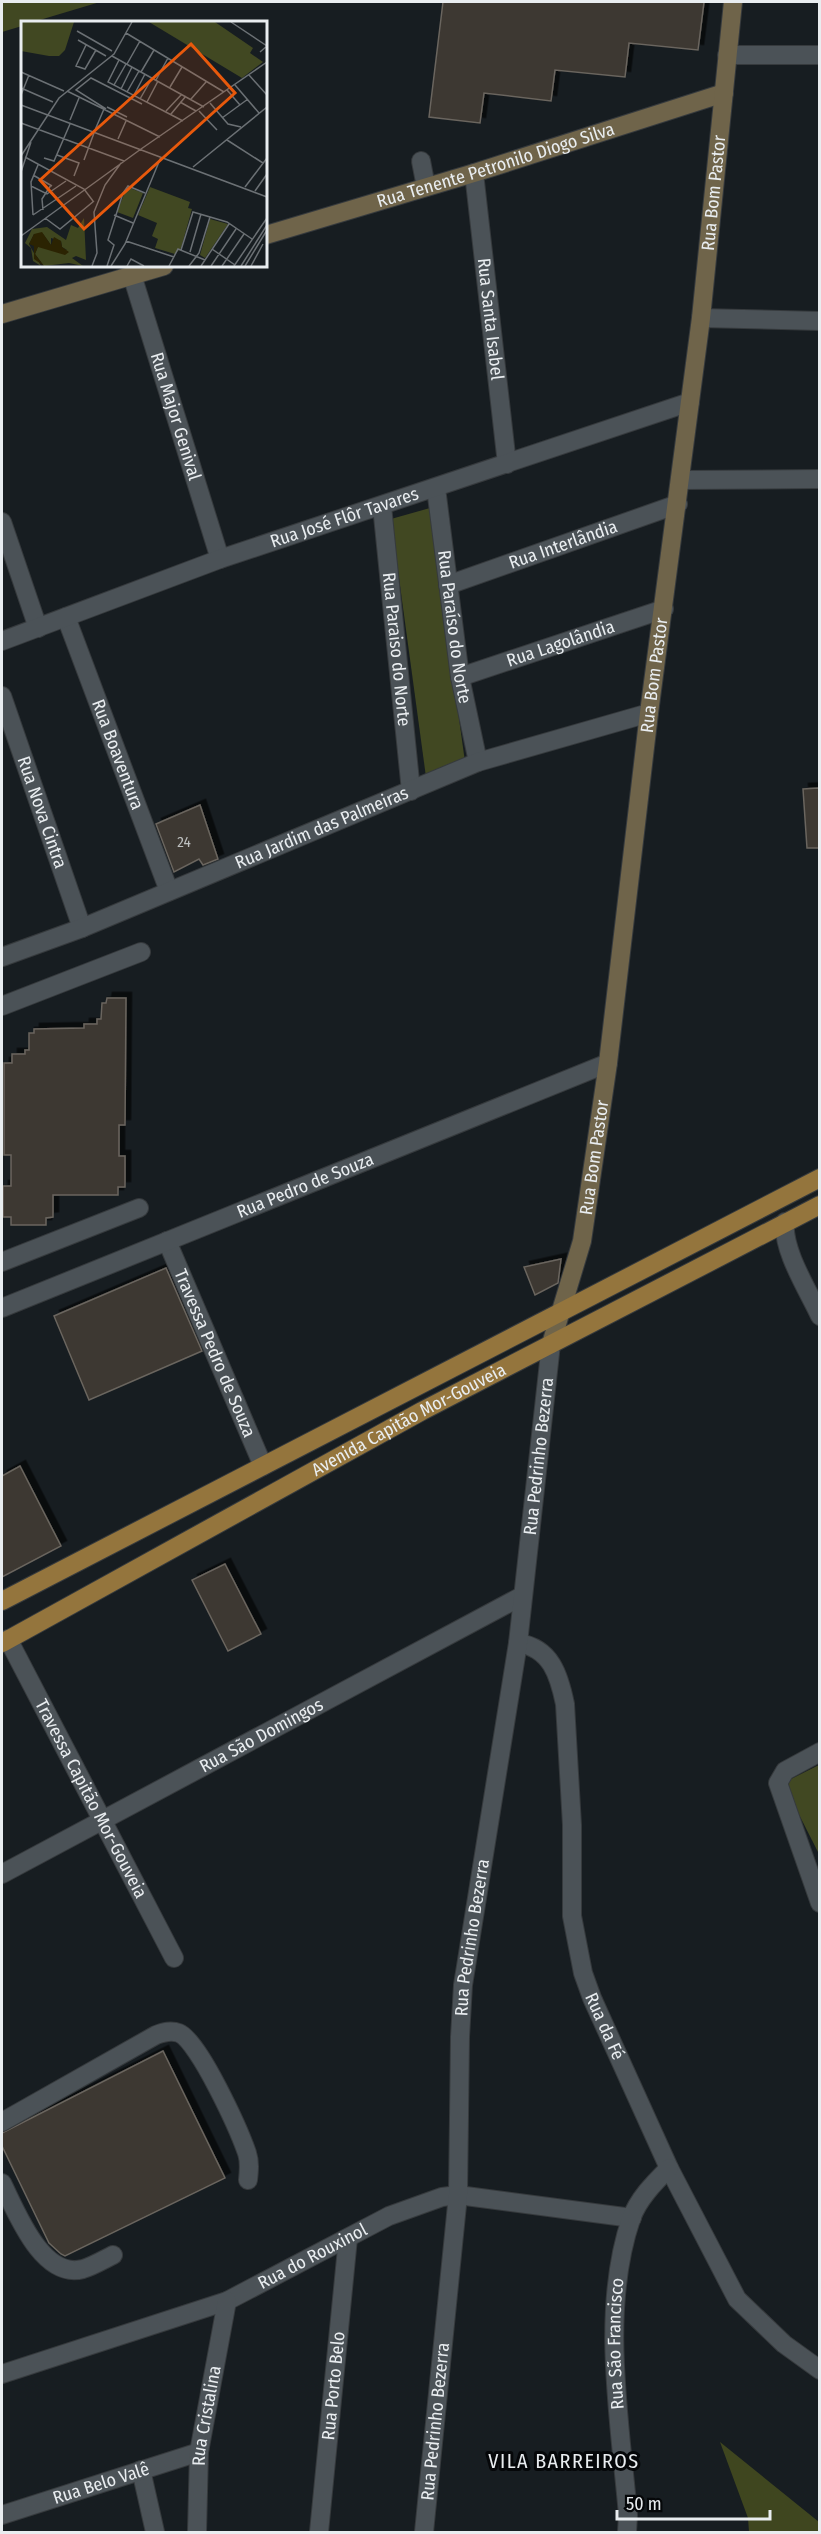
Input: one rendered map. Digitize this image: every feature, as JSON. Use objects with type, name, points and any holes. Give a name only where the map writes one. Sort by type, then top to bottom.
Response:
[{"type":"main road","name":"Rua Bom Pastor","points":[[551,1344],[582,1241],[608,1063],[648,713],[678,504],[700,318],[733,2]]},
{"type":"main road","name":"Rua Tenente Petronilo Diogo Silva","points":[[267,235],[474,173],[724,93]]},
{"type":"main road","points":[[2,314],[160,267]]},
{"type":"main road","name":"Avenida Capitão Mor-Gouveia","points":[[2,1601],[819,1178]]},
{"type":"main road","name":"Avenida Capitão Mor-Gouveia","points":[[5,1641],[422,1411],[819,1204]]},
{"type":"street","points":[[727,55],[819,56]]},
{"type":"street","points":[[421,161],[426,187]]},
{"type":"street","name":"Rua Santa Isabel","points":[[474,173],[507,464]]},
{"type":"street","name":"Rua Major Genival","points":[[132,275],[220,560]]},
{"type":"street","points":[[700,318],[819,321]]},
{"type":"street","name":"Rua José Flôr Tavares","points":[[2,642],[220,560],[690,402]]},
{"type":"street","points":[[680,480],[819,478]]},
{"type":"street","name":"Rua Paraíso do Norte","points":[[436,488],[460,677],[478,762]]},
{"type":"street","name":"Rua Interlândia","points":[[448,585],[678,504]]},
{"type":"street","name":"Rua Paraiso do Norte","points":[[382,506],[411,791]]},
{"type":"street","points":[[2,522],[38,628]]},
{"type":"street","name":"Rua Lagolândia","points":[[460,677],[664,609]]},
{"type":"street","name":"Rua Boaventura","points":[[66,617],[169,891]]},
{"type":"street","name":"Rua Nova Cintra","points":[[2,696],[82,928]]},
{"type":"street","name":"Rua Jardim das Palmeiras","points":[[2,957],[82,928],[478,762],[648,713]]},
{"type":"street","points":[[2,1006],[141,952]]},
{"type":"street","name":"Rua Pedro de Souza","points":[[2,1308],[608,1063]]},
{"type":"street","points":[[2,1262],[139,1208]]},
{"type":"street","points":[[785,1222],[784,1232],[788,1247],[819,1316]]},
{"type":"street","name":"Travessa Pedro de Souza","points":[[168,1241],[263,1466]]},
{"type":"street","name":"Rua Pedrinho Bezerra","points":[[424,2532],[458,2195],[463,1985],[518,1642],[551,1344]]},
{"type":"street","name":"Rua São Domingos","points":[[2,1874],[522,1596]]},
{"type":"street","name":"Travessa Capitão Mor-Gouveia","points":[[5,1641],[174,1958]]},
{"type":"street","name":"Rua da Fé","points":[[518,1642],[530,1644],[546,1654],[558,1674],[565,1704],[572,1825],[572,1916],[579,1956],[592,1998],[669,2168],[737,2299],[784,2344],[819,2370]]},
{"type":"street","points":[[819,1752],[785,1771],[778,1783],[819,1903]]},
{"type":"street","points":[[2,2122],[156,2035],[165,2032],[179,2034],[190,2042],[201,2057],[236,2129],[247,2153],[248,2180]]},
{"type":"street","name":"Rua São Francisco","points":[[627,2532],[628,2515],[616,2369],[615,2313],[621,2267],[632,2218],[644,2196],[669,2168]]},
{"type":"street","points":[[2,2183],[31,2239],[53,2264],[64,2268],[83,2269],[113,2255]]},
{"type":"street","name":"Rua do Rouxinol","points":[[2,2374],[227,2301],[414,2206],[442,2197],[458,2195],[632,2218]]},
{"type":"street","name":"Rua Porto Belo","points":[[319,2532],[348,2238]]},
{"type":"street","name":"Rua Cristalina","points":[[197,2532],[199,2452],[227,2301]]},
{"type":"street","name":"Rua Belo Valê","points":[[2,2515],[199,2452]]},
{"type":"street","points":[[141,2470],[155,2532]]},
{"type":"green space","points":[[2,2],[100,2],[36,21],[21,21],[21,26],[2,32]]},
{"type":"green space","points":[[430,508],[465,762],[426,777],[391,519]]},
{"type":"green space","points":[[819,1765],[819,1854],[783,1783]]},
{"type":"green space","points":[[720,2442],[819,2522],[819,2532],[749,2532],[748,2518]]},
{"type":"building","points":[[443,2],[704,2],[698,50],[629,43],[625,77],[555,70],[551,101],[484,93],[480,123],[429,117]]},
{"type":"building","points":[[819,788],[819,848],[807,848],[803,789]]},
{"type":"building","points":[[200,805],[218,859],[203,865],[199,859],[174,872],[156,824]]},
{"type":"building","points":[[107,998],[126,998],[125,1125],[119,1125],[119,1156],[125,1156],[125,1187],[118,1187],[118,1195],[53,1195],[53,1217],[46,1218],[46,1225],[11,1225],[11,1217],[3,1217],[3,1186],[11,1186],[11,1155],[4,1155],[4,1063],[12,1063],[12,1054],[25,1054],[25,1050],[29,1050],[29,1033],[34,1033],[34,1029],[84,1028],[84,1024],[97,1024],[97,1019],[101,1019],[102,1003],[106,1003]]},
{"type":"building","points":[[561,1259],[558,1283],[535,1295],[524,1267]]},
{"type":"building","points":[[166,1268],[202,1351],[89,1400],[54,1316]]},
{"type":"building","points":[[20,1466],[61,1546],[2,1577],[2,1476]]},
{"type":"building","points":[[225,1564],[261,1634],[228,1651],[192,1580]]},
{"type":"building","points":[[163,2051],[225,2178],[65,2256],[49,2243],[2,2146],[2,2133]]},
{"type":"district","name":"VILA BARREIROS","points":[[564,2461]]}]
